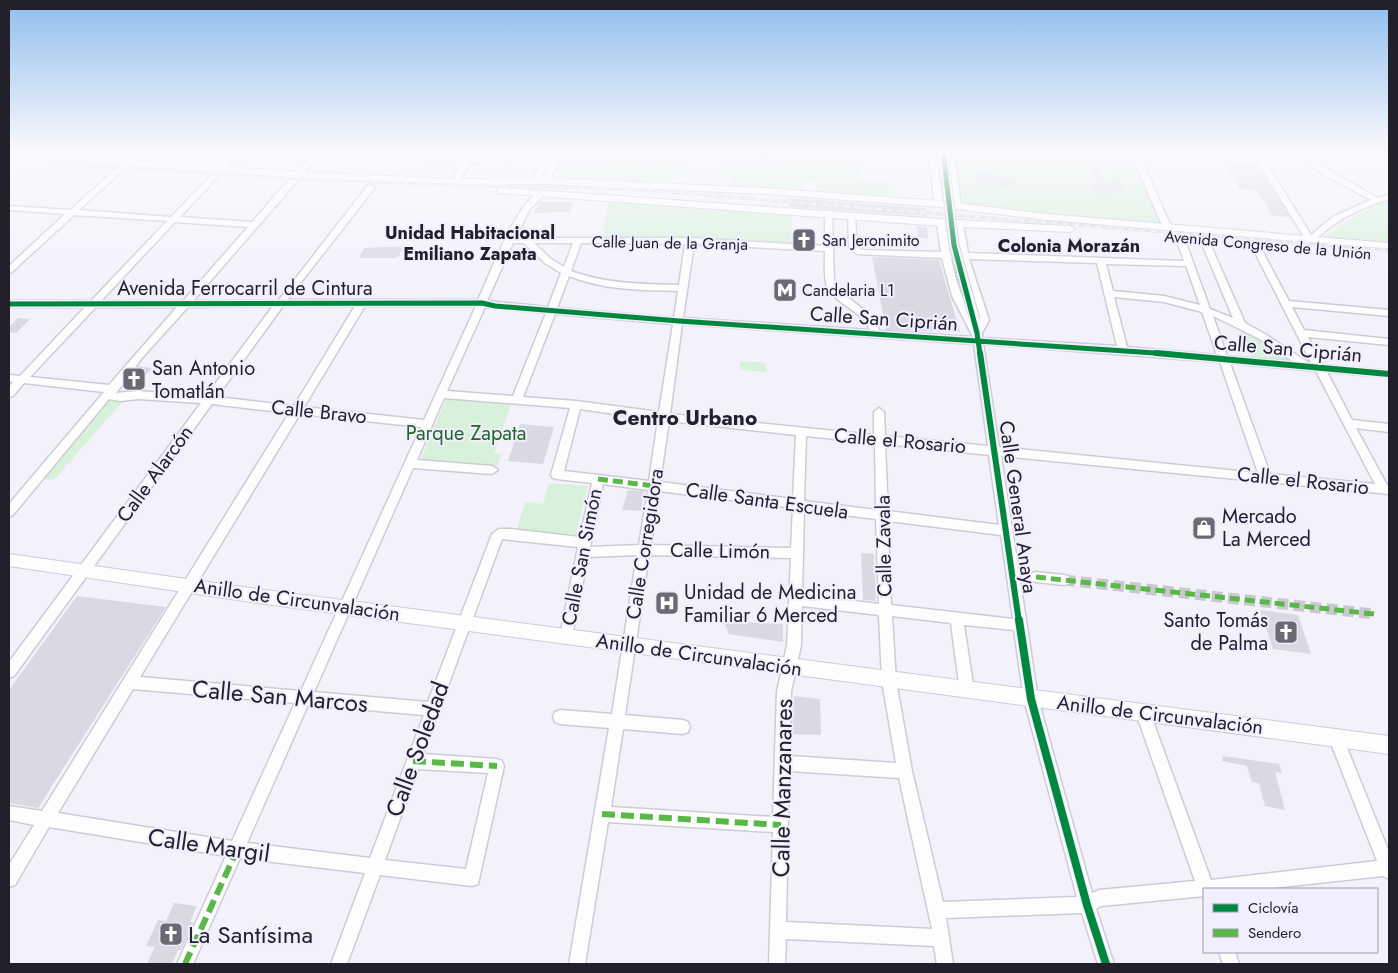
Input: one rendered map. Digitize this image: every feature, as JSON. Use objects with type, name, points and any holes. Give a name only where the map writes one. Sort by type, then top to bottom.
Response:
[{"type":"main road","name":"Avenida Congreso de la Unión","points":[[589,196],[941,223],[1034,226],[1389,255]]},
{"type":"main road","name":"Avenida Congreso de la Unión","points":[[838,196],[939,204],[1039,217],[1389,246]]},
{"type":"main road","points":[[1254,243],[1268,236]]},
{"type":"main road","name":"Anillo de Circunvalación","points":[[9,560],[889,681],[1389,744]]},
{"type":"street","points":[[9,270],[90,196]]},
{"type":"street","points":[[9,393],[14,381],[193,196]]},
{"type":"street","points":[[9,512],[112,388],[280,196]]},
{"type":"street","name":"Calle Alarcón","points":[[9,672],[278,306],[364,196]]},
{"type":"street","points":[[185,964],[510,240],[522,214],[537,196]]},
{"type":"street","points":[[938,196],[939,204]]},
{"type":"street","name":"Calle General Anaya","points":[[948,196],[954,245],[978,337],[993,450],[1007,531],[1018,625],[1031,699],[1087,905],[1106,964]]},
{"type":"street","points":[[956,196],[957,206]]},
{"type":"street","points":[[1155,196],[1169,228],[1178,237],[1190,264],[1265,476]]},
{"type":"street","points":[[1283,196],[1310,240],[1322,227],[1337,216],[1389,197]]},
{"type":"street","points":[[1370,196],[1378,201]]},
{"type":"street","points":[[9,208],[255,224]]},
{"type":"street","points":[[829,214],[829,280],[832,288],[872,322],[876,334]]},
{"type":"street","points":[[851,216],[853,248],[856,251],[1190,264]]},
{"type":"street","name":"Calle General Anaya","points":[[941,223],[945,255],[966,320],[978,337]]},
{"type":"street","name":"Calle General Anaya","points":[[959,224],[964,256],[984,320],[978,337]]},
{"type":"street","name":"Calle Juan de la Granja","points":[[510,240],[690,242],[829,249]]},
{"type":"street","points":[[526,240],[541,256],[566,272],[588,279],[620,286],[682,288]]},
{"type":"street","points":[[1204,240],[1240,323]]},
{"type":"street","points":[[518,400],[578,241]]},
{"type":"street","name":"Calle Corregidora","points":[[577,964],[630,646],[690,242]]},
{"type":"street","points":[[1254,243],[1348,423],[1386,489]]},
{"type":"street","points":[[1101,262],[1123,350]]},
{"type":"street","points":[[1109,294],[1150,296],[1206,310],[1240,323],[1271,340],[1307,367]]},
{"type":"street","name":"Avenida Ferrocarril de Cintura","points":[[9,304],[86,308]]},
{"type":"street","points":[[1286,304],[1389,313]]},
{"type":"street","points":[[9,879],[360,306]]},
{"type":"street","name":"Avenida Ferrocarril de Cintura","points":[[9,312],[86,308],[480,306]]},
{"type":"street","name":"Calle San Ciprián","points":[[480,306],[552,310],[678,322],[876,334],[978,337],[1389,374]]},
{"type":"street","points":[[1301,333],[1389,342]]},
{"type":"street","name":"Calle Bravo","points":[[14,381],[112,388],[110,394],[115,397],[138,395],[209,400],[428,424]]},
{"type":"street","name":"Calle el Rosario","points":[[441,394],[576,405],[800,432],[1386,489]]},
{"type":"street","name":"Calle Santa Escuela","points":[[576,405],[557,475],[1007,531]]},
{"type":"street","name":"Calle Zavala","points":[[879,412],[889,681],[905,770],[938,910],[945,964]]},
{"type":"street","points":[[1348,423],[1389,428]]},
{"type":"street","name":"Calle Manzanares","points":[[777,964],[784,692],[794,645],[800,432]]},
{"type":"street","points":[[410,464],[492,470]]},
{"type":"street","name":"Calle San Simón","points":[[566,636],[598,479]]},
{"type":"street","name":"Calle Limón","points":[[497,535],[584,548],[797,553]]},
{"type":"street","name":"Calle Soledad","points":[[339,964],[497,535]]},
{"type":"street","points":[[1036,577],[1064,580]]},
{"type":"street","points":[[795,600],[1018,625]]},
{"type":"street","points":[[957,618],[967,691]]},
{"type":"street","name":"Calle San Marcos","points":[[129,682],[432,709]]},
{"type":"street","points":[[1143,713],[1206,888]]},
{"type":"street","points":[[560,717],[683,727]]},
{"type":"street","points":[[1215,888],[1389,868],[1336,738]]},
{"type":"street","name":"Calle Margil","points":[[9,813],[237,850],[472,878],[497,766],[413,762]]},
{"type":"street","points":[[783,763],[905,770]]},
{"type":"street","points":[[602,814],[781,825]]},
{"type":"street","points":[[938,910],[1087,905],[1098,898],[1203,889]]},
{"type":"street","points":[[778,930],[942,938]]},
{"type":"green space","points":[[960,196],[1149,196],[1161,225],[1077,219],[961,204]]},
{"type":"green space","points":[[1389,199],[1389,242],[1323,237],[1375,204]]},
{"type":"green space","points":[[609,201],[792,216],[791,245],[603,236]]},
{"type":"green space","points":[[1239,332],[1276,346],[1292,362],[1252,358]]},
{"type":"green space","points":[[740,361],[766,363],[766,372],[740,370]]},
{"type":"green space","name":"Parque Zapata","points":[[447,397],[512,402],[494,453],[501,454],[497,467],[420,461]]},
{"type":"green space","points":[[109,400],[123,401],[54,480],[43,479]]},
{"type":"green space","points":[[549,483],[588,486],[576,535],[517,530],[525,502],[543,504]]},
{"type":"building","points":[[1261,196],[1277,196],[1290,217],[1273,216]]},
{"type":"building","points":[[790,198],[926,208],[927,216],[789,207]]},
{"type":"building","points":[[540,202],[573,202],[570,212],[533,213]]},
{"type":"building","points":[[917,226],[927,227],[928,239],[918,238]]},
{"type":"building","points":[[403,247],[399,256],[395,258],[359,258],[364,248]]},
{"type":"building","points":[[872,257],[939,260],[960,332],[886,330]]},
{"type":"building","points":[[18,318],[30,319],[16,333],[9,332],[9,327]]},
{"type":"building","name":"San Antonio Tomatlán","points":[[138,366],[152,368],[136,387],[124,386]]},
{"type":"building","points":[[520,424],[554,427],[543,464],[508,461]]},
{"type":"building","points":[[628,490],[644,491],[641,511],[622,510]]},
{"type":"building","points":[[861,553],[874,554],[876,601],[863,600]]},
{"type":"building","points":[[77,596],[166,607],[38,808],[9,803],[9,690]]},
{"type":"building","name":"Santo Tomás de Palma","points":[[1260,610],[1298,615],[1311,654],[1273,649]]},
{"type":"building","points":[[724,621],[783,624],[783,642],[729,634]]},
{"type":"building","points":[[794,696],[820,699],[821,735],[792,734]]},
{"type":"building","points":[[1223,756],[1279,764],[1282,773],[1275,772],[1285,810],[1265,806],[1259,783],[1252,782],[1247,766],[1222,761]]},
{"type":"building","name":"La Santísima","points":[[174,903],[197,906],[190,922],[194,923],[172,964],[147,964],[155,947],[146,946],[158,920],[166,921]]},
{"type":"tunnel","points":[[1064,580],[1374,614]]},
{"type":"railway","points":[[721,196],[1389,250]]},
{"type":"marked path","points":[[598,479],[654,486]]},
{"type":"marked path","points":[[1036,577],[1374,614]]},
{"type":"marked path","points":[[413,761],[497,766]]},
{"type":"marked path","points":[[602,814],[781,825]]},
{"type":"marked path","points":[[185,964],[237,850]]},
{"type":"cycle path","points":[[948,196],[954,245],[977,333],[1031,699],[1087,905],[1106,964]]},
{"type":"cycle path","points":[[9,304],[482,303],[495,306],[679,321],[1121,350],[1389,374]]},
{"type":"place","name":"San Jeronimito","points":[[804,240]]},
{"type":"place","name":"Candelaria L1","points":[[785,290]]},
{"type":"place","name":"San Antonio Tomatlán","points":[[134,379]]},
{"type":"place","name":"Mercado La Merced","points":[[1204,528]]},
{"type":"place","name":"Unidad de Medicina Familiar 6 Merced","points":[[667,603]]},
{"type":"place","name":"Santo Tomás de Palma","points":[[1286,632]]},
{"type":"place","name":"La Santísima","points":[[171,934]]},
{"type":"district","name":"Unidad Habitacional Emiliano Zapata","points":[[470,243]]},
{"type":"district","name":"Colonia Morazán","points":[[1069,246]]},
{"type":"district","name":"Centro Urbano","points":[[685,418]]}]
